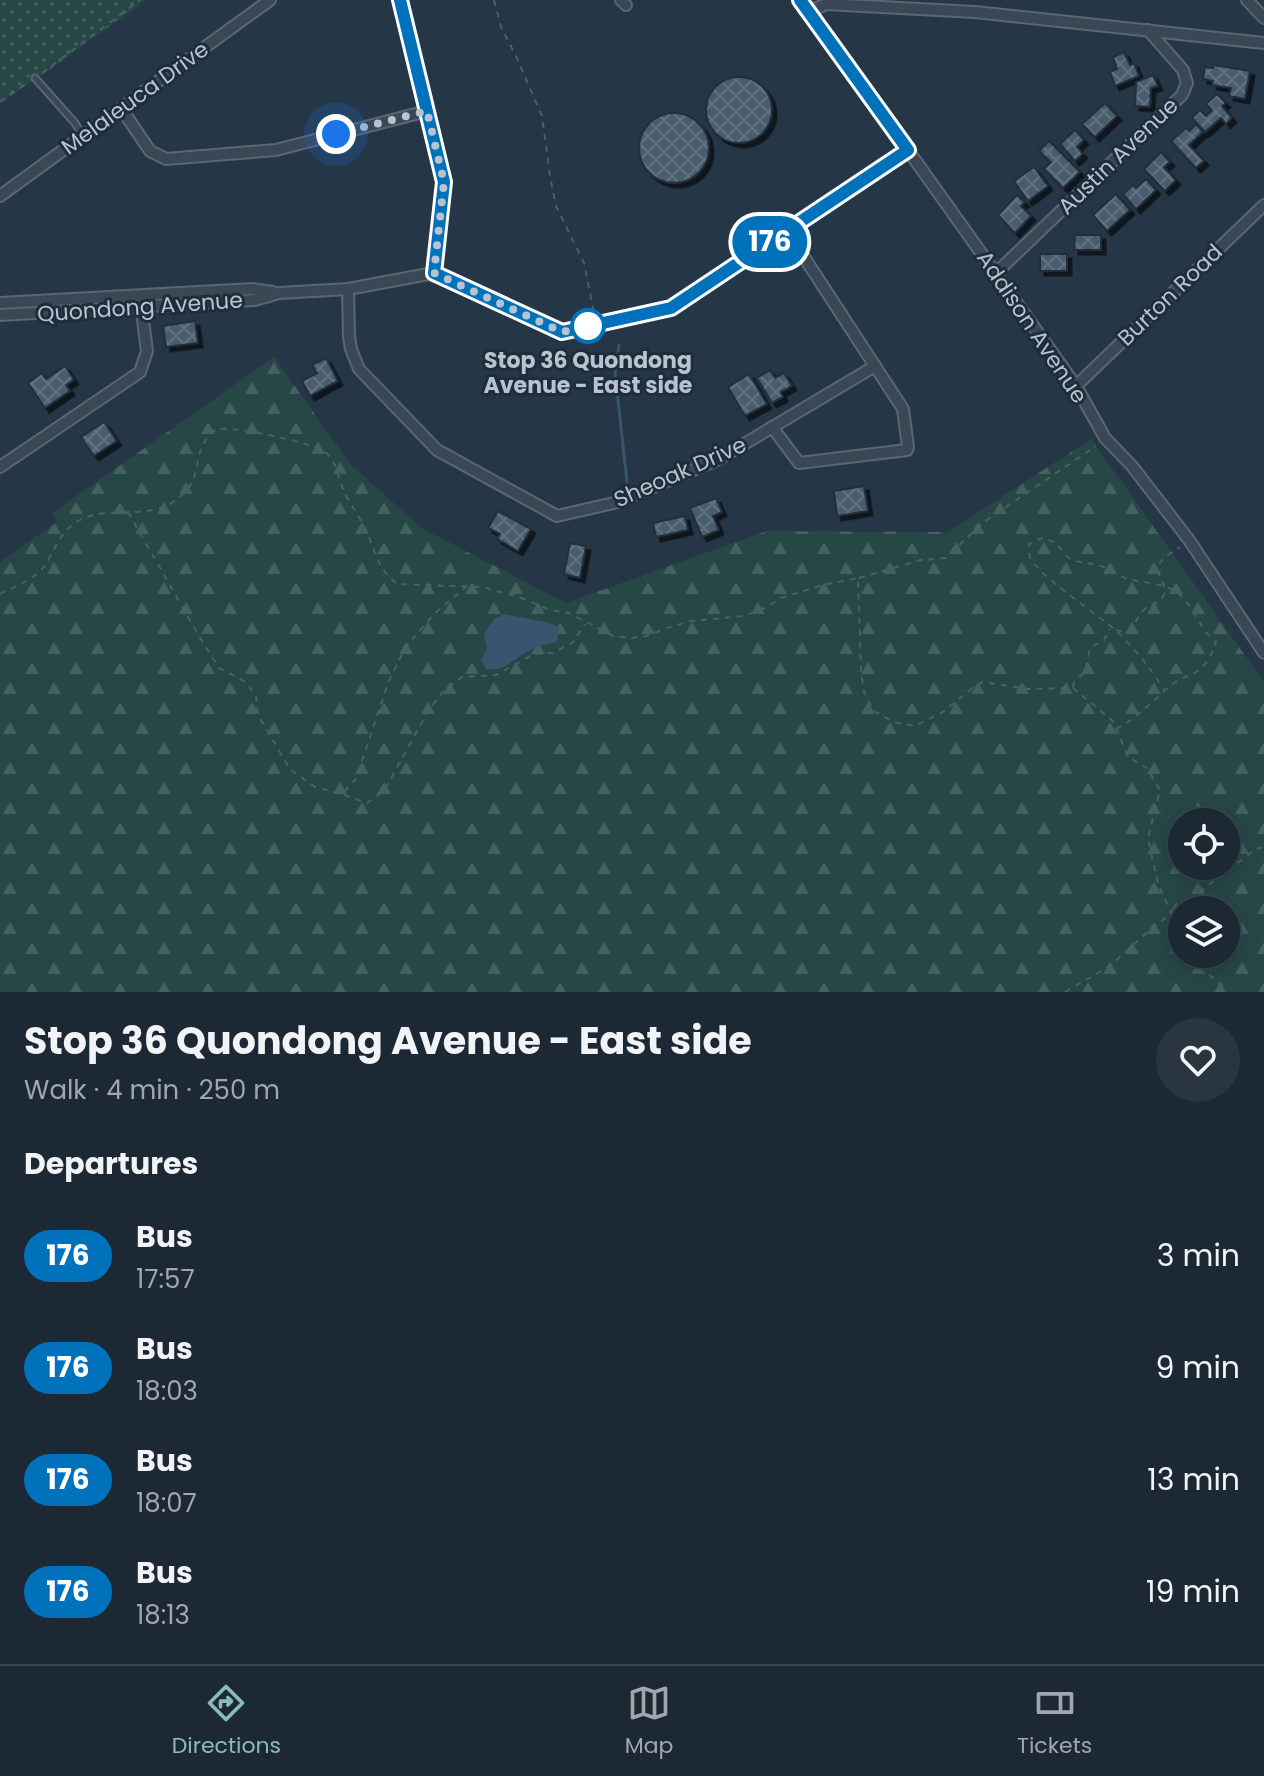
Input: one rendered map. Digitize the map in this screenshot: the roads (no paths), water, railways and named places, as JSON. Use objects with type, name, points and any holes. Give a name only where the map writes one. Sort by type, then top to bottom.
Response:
[{"type":"street","name":"Melaleuca Drive","points":[[0,196],[270,0]]},
{"type":"street","points":[[400,0],[444,182],[434,273],[562,332],[671,308],[908,150]]},
{"type":"street","name":"Addison Avenue","points":[[801,0],[1076,386],[1105,438],[1132,466],[1189,540],[1264,653]]},
{"type":"street","points":[[975,12],[977,0]]},
{"type":"street","points":[[1247,0],[1264,18]]},
{"type":"street","points":[[808,12],[826,4],[975,12],[1264,43]]},
{"type":"street","name":"Austin Avenue","points":[[996,273],[1182,95],[1187,83],[1183,70],[1148,30]]},
{"type":"street","points":[[121,108],[150,151],[166,159],[276,150],[427,111]]},
{"type":"street","name":"Burton Road","points":[[1076,386],[1264,205]]},
{"type":"street","points":[[772,427],[799,463],[907,450],[908,447],[903,409],[787,231]]},
{"type":"street","name":"Quondong Avenue","points":[[0,303],[252,289],[279,293],[348,289],[434,273]]},
{"type":"street","name":"Sheoak Drive","points":[[348,289],[349,337],[359,369],[437,450],[557,516],[618,502],[719,459],[875,366]]},
{"type":"street","name":"Quondong Avenue","points":[[0,315],[255,300],[279,293]]},
{"type":"street","points":[[0,467],[140,372],[147,351],[140,295]]},
{"type":"lane","points":[[35,78],[75,123],[82,136]]},
{"type":"water","points":[[504,614],[550,623],[559,628],[557,642],[526,652],[498,669],[486,669],[481,660],[487,649],[484,634],[494,619]]},
{"type":"waterway","points":[[619,345],[615,373],[627,482]]},
{"type":"place","name":"Stop 36 Quondong Avenue - East side","points":[[588,326]]}]
